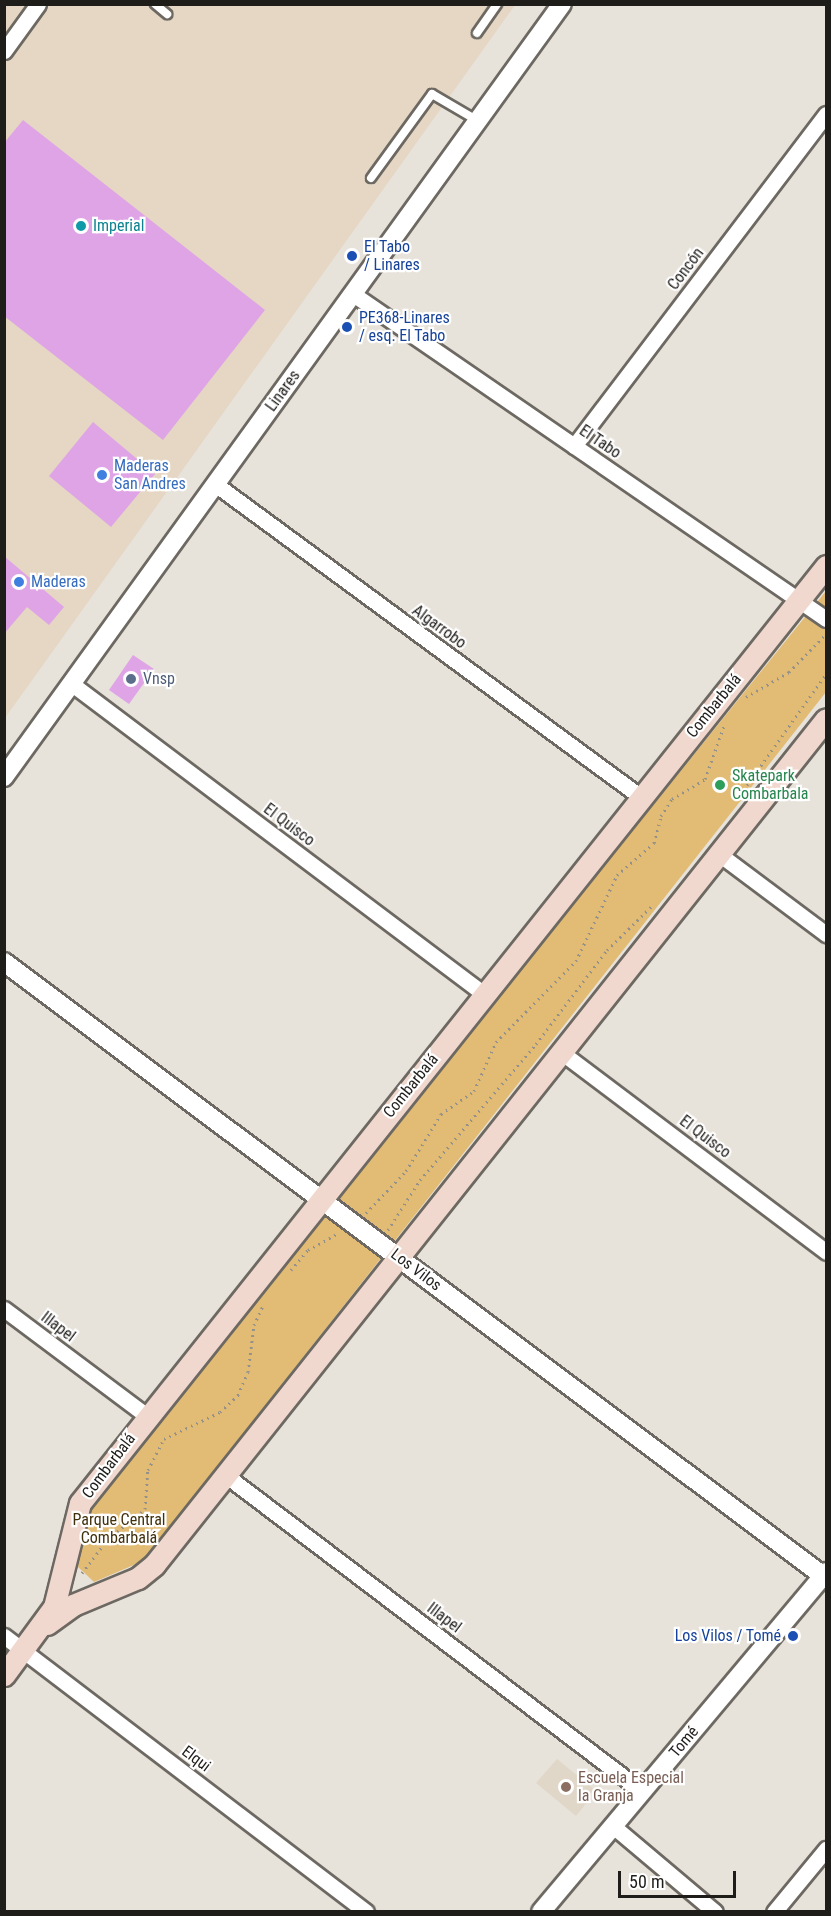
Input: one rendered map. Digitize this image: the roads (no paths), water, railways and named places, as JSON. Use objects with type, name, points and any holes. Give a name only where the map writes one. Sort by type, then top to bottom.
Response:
[{"type":"main road","name":"Combarbalá","points":[[4,1675],[42,1629],[71,1572],[75,1512],[147,1416],[826,566]]},
{"type":"main road","name":"Combarbalá","points":[[42,1629],[73,1605],[104,1592],[154,1565],[826,719]]},
{"type":"main road","points":[[71,1572],[104,1592]]},
{"type":"street","points":[[4,51],[38,4]]},
{"type":"street","name":"Linares","points":[[4,777],[562,4]]},
{"type":"street","name":"Concón","points":[[574,446],[826,114]]},
{"type":"street","name":"El Tabo","points":[[353,294],[826,619]]},
{"type":"street","name":"Algarrobo","points":[[215,484],[641,797]]},
{"type":"street","name":"El Quisco","points":[[72,684],[484,994]]},
{"type":"street","points":[[719,854],[826,934]]},
{"type":"street","name":"Los Vilos","points":[[4,962],[825,1575]]},
{"type":"street","name":"El Quisco","points":[[561,1052],[826,1252]]},
{"type":"street","name":"Illapel","points":[[4,1309],[147,1416]]},
{"type":"street","name":"Illapel","points":[[224,1474],[642,1791]]},
{"type":"street","name":"Tomé","points":[[542,1911],[825,1575]]},
{"type":"street","name":"Elqui","points":[[4,1636],[366,1911]]},
{"type":"street","points":[[614,1826],[716,1911]]},
{"type":"street","points":[[774,1911],[823,1860]]},
{"type":"lane","points":[[155,4],[167,15]]},
{"type":"lane","points":[[477,33],[496,4]]},
{"type":"lane","points":[[371,178],[432,94],[478,121]]},
{"type":"place","name":"Imperial","points":[[81,226]]},
{"type":"place","name":"El Tabo / Linares","points":[[352,256]]},
{"type":"place","name":"PE368-Linares / esq. El Tabo","points":[[347,327]]},
{"type":"place","name":"Maderas San Andres","points":[[102,475]]},
{"type":"place","name":"Maderas","points":[[19,582]]},
{"type":"place","name":"Vnsp","points":[[131,679]]},
{"type":"place","name":"Skatepark Combarbala","points":[[720,785]]},
{"type":"place","name":"Los Vilos / Tomé","points":[[793,1636]]},
{"type":"place","name":"Escuela Especial la Granja","points":[[566,1787]]},
{"type":"park label","name":"Parque Central Combarbalá","points":[[119,1529]]}]
